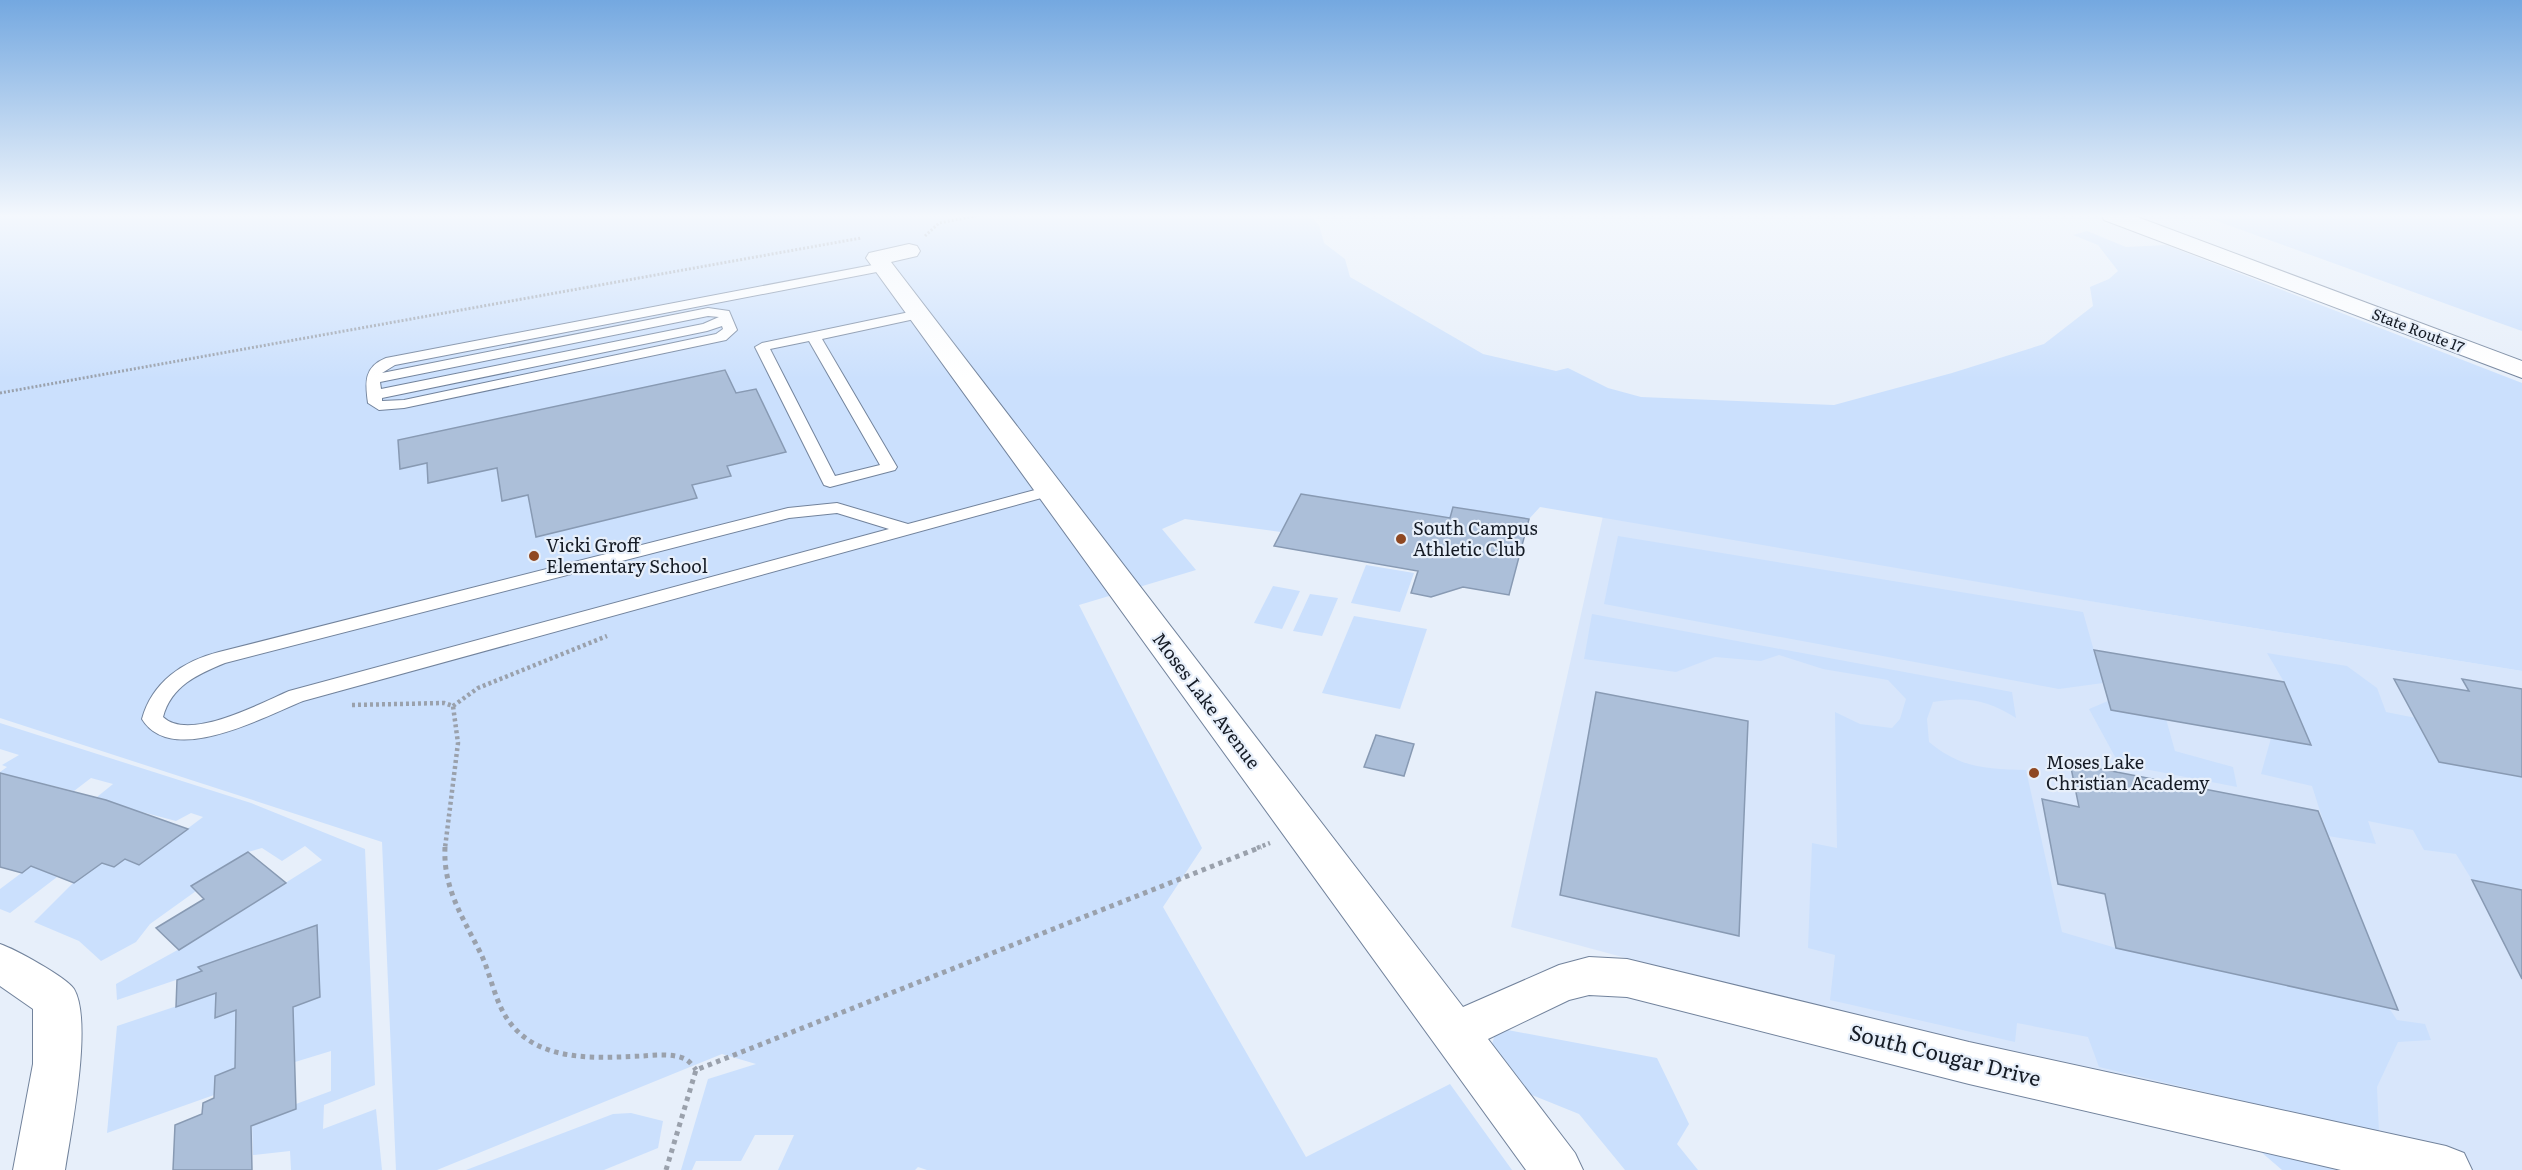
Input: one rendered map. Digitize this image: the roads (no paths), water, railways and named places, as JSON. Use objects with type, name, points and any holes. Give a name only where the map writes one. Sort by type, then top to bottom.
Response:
[{"type":"main road","name":"Moses Lake Avenue","points":[[892,270],[919,314],[1557,1170]]},
{"type":"main road","name":"State Route 17","points":[[2255,270],[2522,370]]},
{"type":"main road","name":"State Route 17","points":[[2294,270],[2522,354]]},
{"type":"main road","points":[[0,962],[56,1000],[57,1064],[39,1170]]},
{"type":"main road","name":"South Cougar Drive","points":[[1453,1033],[1559,984],[1589,976],[1627,978],[1969,1063],[2446,1170]]},
{"type":"lane","points":[[753,293],[719,297],[379,364],[374,379],[374,395],[707,327],[725,317],[729,305],[753,293],[828,270]]},
{"type":"lane","points":[[374,379],[708,312],[725,317]]},
{"type":"lane","points":[[814,337],[889,467],[830,482],[762,347],[919,314]]},
{"type":"lane","points":[[905,530],[882,523],[849,508],[829,506],[788,513],[219,658],[193,669],[168,684],[154,702],[152,718],[164,730],[186,732],[209,729],[296,696],[1050,491]]},
{"type":"place","name":"South Campus Athletic Club","points":[[1401,539]]},
{"type":"place","name":"Vicki Groff Elementary School","points":[[534,556]]},
{"type":"place","name":"Moses Lake Christian Academy","points":[[2034,773]]}]
